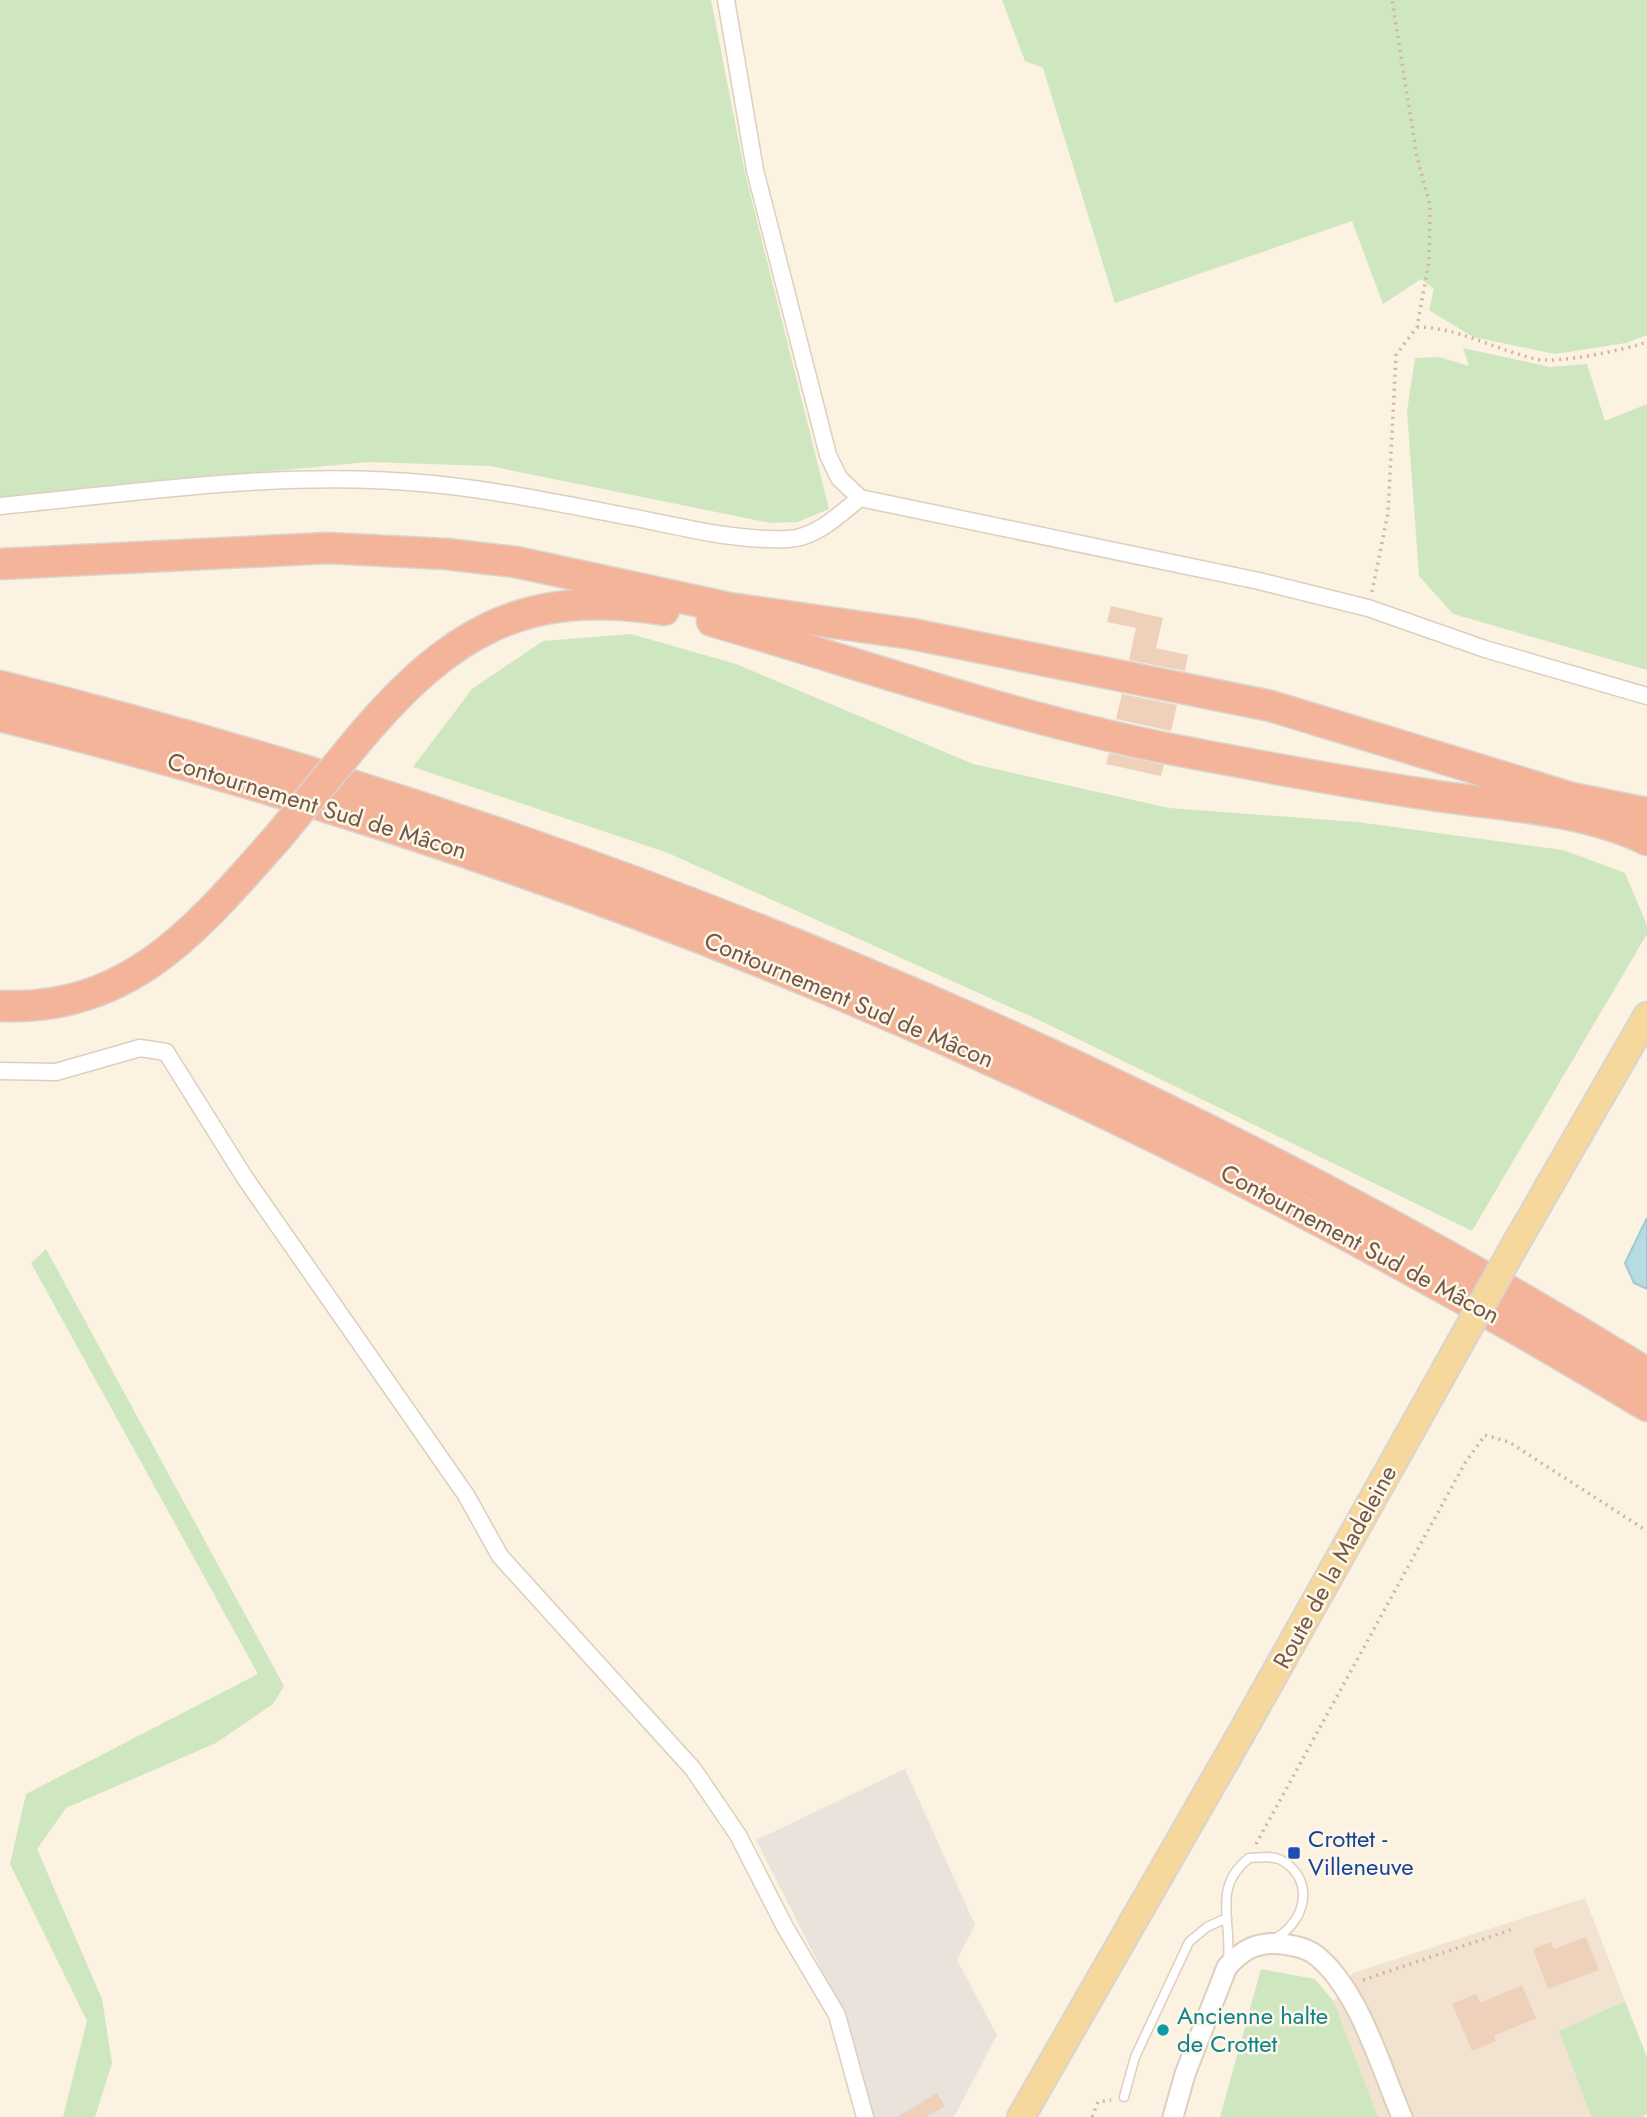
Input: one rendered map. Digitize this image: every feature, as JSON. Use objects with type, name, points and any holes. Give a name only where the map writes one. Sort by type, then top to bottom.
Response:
[{"type":"highway","points":[[0,564],[328,548],[404,551],[516,562],[729,608],[912,634],[1271,706],[1572,798],[1647,813]]},
{"type":"highway","points":[[0,1006],[36,1006],[86,996],[108,988],[151,964],[212,912],[396,696],[425,669],[446,652],[501,621],[570,604],[631,605],[712,621],[1044,720],[1095,732],[1190,753],[1414,792],[1567,814],[1609,825],[1647,840]]},
{"type":"highway","name":"Contournement Sud de Mâcon","points":[[0,686],[209,742],[519,841],[642,885],[846,966],[1101,1079],[1234,1144],[1501,1285],[1647,1373]]},
{"type":"highway","name":"Contournement Sud de Mâcon","points":[[0,716],[210,772],[368,820],[631,911],[821,985],[997,1062],[1237,1177],[1473,1302],[1647,1406]]},
{"type":"main road","name":"Route de la Madeleine","points":[[1021,2117],[1647,1016]]},
{"type":"street","points":[[726,0],[755,170],[828,455],[839,478],[860,498],[1246,578],[1368,608],[1485,649],[1647,696]]},
{"type":"street","points":[[0,506],[250,482],[358,478],[447,486],[587,509],[740,539],[792,539],[822,528],[860,498]]},
{"type":"street","points":[[0,1071],[56,1072],[139,1048],[166,1052],[212,1129],[466,1495],[500,1556],[694,1769],[738,1835],[785,1927],[836,2015],[865,2117]]},
{"type":"street","points":[[1173,2117],[1185,2074],[1227,1967],[1238,1955],[1252,1946],[1269,1942],[1301,1947],[1317,1955],[1347,1991],[1402,2117]]},
{"type":"lane","points":[[1227,1967],[1230,1943],[1225,1897],[1234,1870],[1249,1858],[1281,1860],[1294,1872],[1303,1891],[1301,1913],[1288,1932],[1269,1942]]},
{"type":"lane","points":[[1124,2097],[1135,2057],[1189,1942],[1207,1927],[1227,1917]]},
{"type":"path","points":[[1368,608],[1388,513],[1396,355],[1417,327],[1429,261],[1430,205],[1417,157],[1392,0]]},
{"type":"path","points":[[1417,327],[1442,327],[1465,338],[1540,360],[1625,350],[1647,342]]},
{"type":"path","points":[[1249,1858],[1465,1463],[1485,1435],[1509,1442],[1647,1531]]},
{"type":"path","points":[[1347,1991],[1365,1980],[1513,1929]]},
{"type":"path","points":[[1092,2117],[1098,2102],[1124,2097]]},
{"type":"shaded area","points":[[905,1769],[975,1925],[957,1960],[997,2035],[954,2117],[870,2117],[840,2006],[756,1840]]},
{"type":"shaded area","points":[[1585,1898],[1625,2001],[1559,2031],[1591,2117],[1378,2117],[1334,2002],[1353,1973]]},
{"type":"green space","points":[[0,0],[711,0],[745,173],[829,509],[798,522],[770,523],[490,466],[368,462],[0,497]]},
{"type":"green space","points":[[1002,0],[1647,0],[1647,335],[1626,343],[1555,354],[1473,337],[1429,310],[1434,289],[1421,279],[1383,304],[1352,221],[1115,303],[1043,68],[1025,61]]},
{"type":"green space","points":[[1463,348],[1550,367],[1587,364],[1605,421],[1647,404],[1647,670],[1453,614],[1419,576],[1407,411],[1415,358],[1439,357],[1469,366]]},
{"type":"green space","points":[[631,634],[736,664],[973,764],[1169,808],[1357,822],[1563,850],[1625,873],[1647,925],[1647,934],[1472,1231],[1041,1021],[668,853],[413,767],[472,689],[543,641]]},
{"type":"green space","points":[[46,1249],[284,1686],[273,1704],[216,1743],[66,1808],[37,1849],[102,1999],[112,2063],[95,2117],[63,2117],[87,2021],[10,1864],[26,1794],[258,1674],[31,1263]]},
{"type":"green space","points":[[1261,1969],[1315,1979],[1334,2002],[1378,2117],[1220,2117]]},
{"type":"green space","points":[[1625,2001],[1647,2057],[1647,2114],[1642,2117],[1591,2117],[1559,2031]]},
{"type":"water","points":[[1647,1218],[1647,1289],[1634,1283],[1625,1263]]},
{"type":"building","points":[[1111,606],[1163,618],[1156,648],[1188,655],[1185,671],[1129,660],[1136,628],[1107,622]]},
{"type":"building","points":[[1122,694],[1177,705],[1171,731],[1116,719]]},
{"type":"building","points":[[1109,753],[1164,765],[1161,776],[1106,764]]},
{"type":"building","points":[[1586,1937],[1599,1970],[1548,1989],[1533,1949],[1551,1942],[1554,1949]]},
{"type":"building","points":[[1522,1985],[1536,2018],[1494,2036],[1496,2041],[1472,2051],[1452,2004],[1476,1994],[1480,2003]]},
{"type":"building","points":[[937,2093],[945,2106],[926,2117],[897,2117]]},
{"type":"place","name":"Crottet - Villeneuve","points":[[1294,1853]]},
{"type":"place","name":"Ancienne halte de Crottet","points":[[1163,2030]]}]
